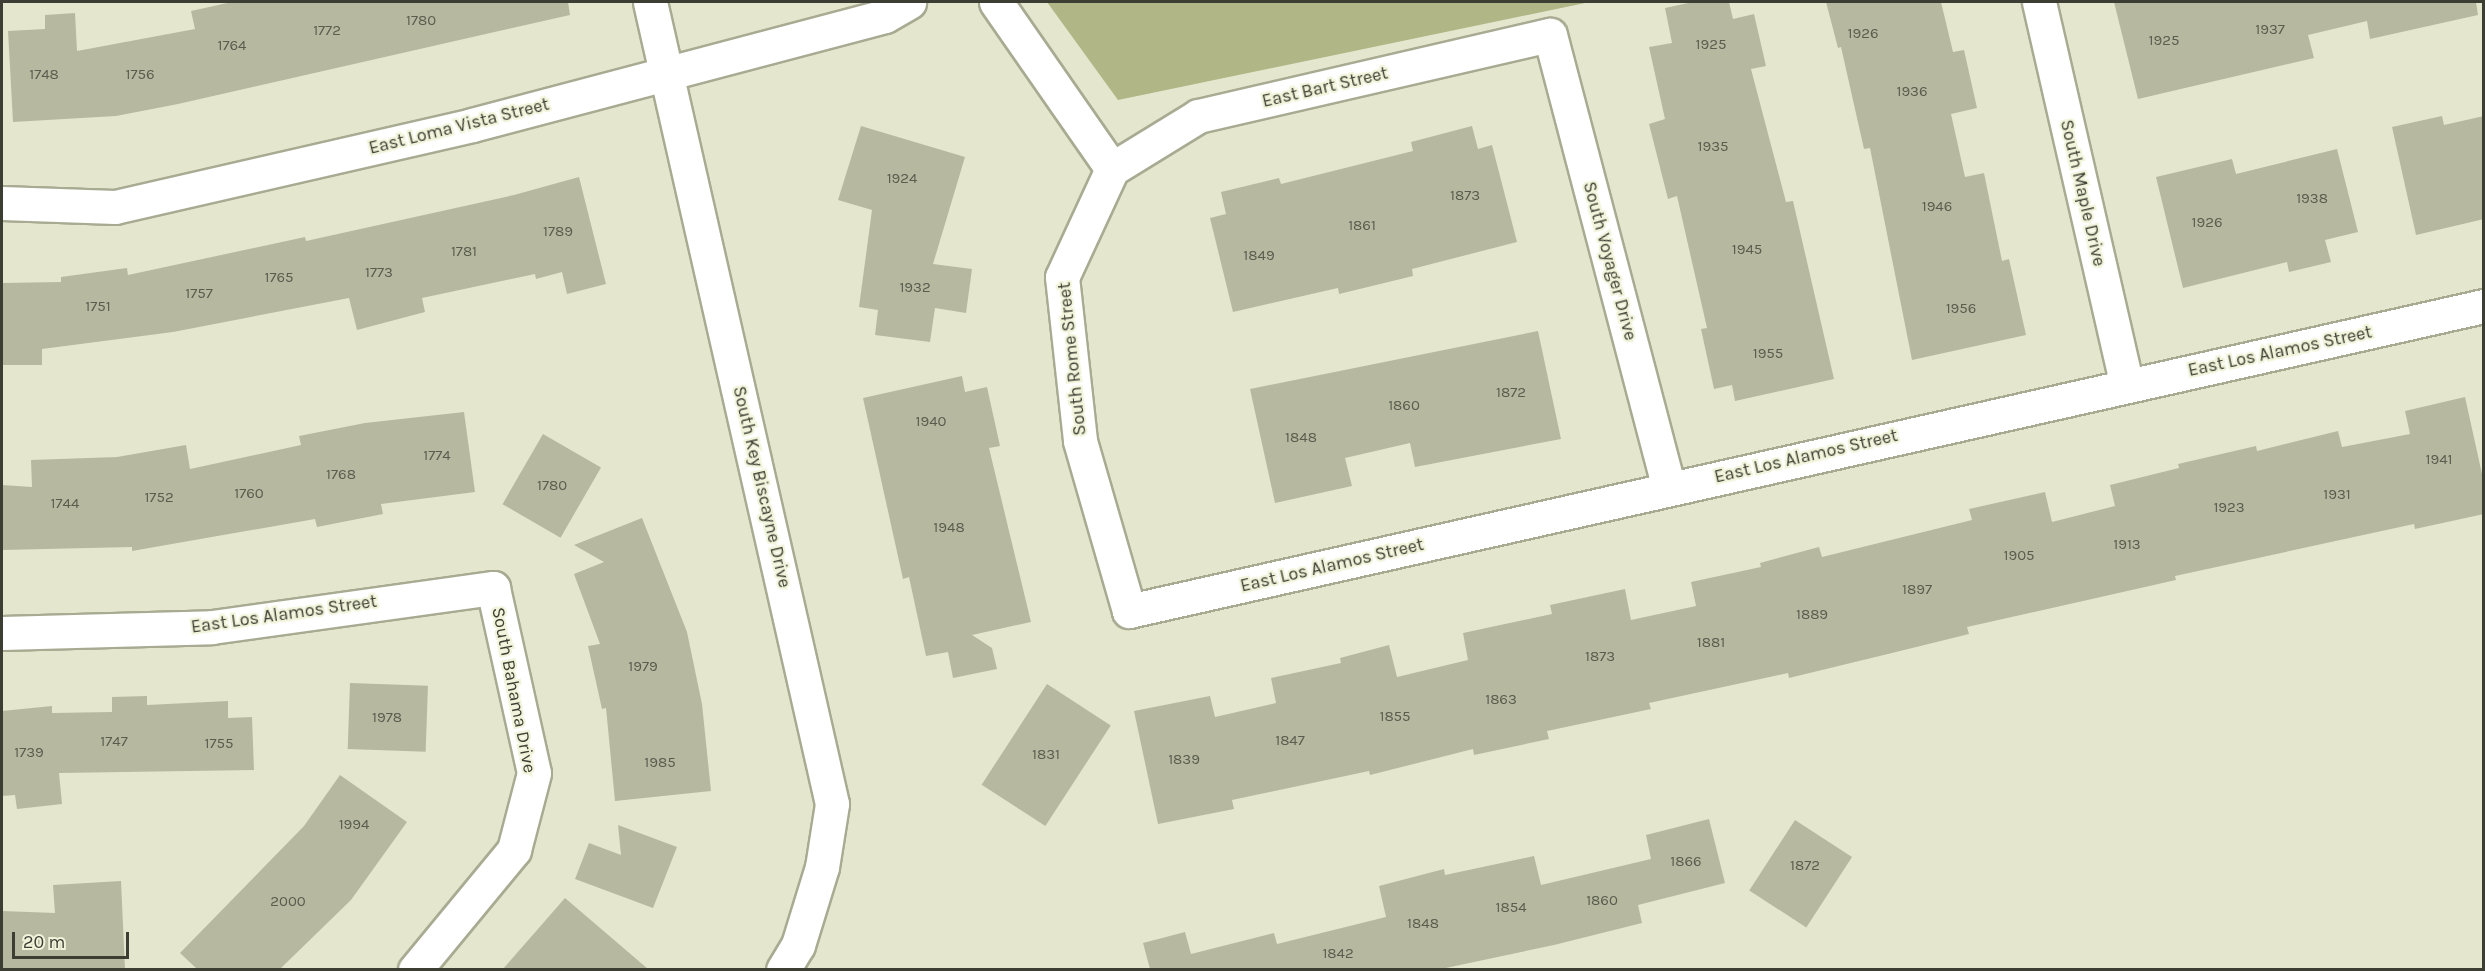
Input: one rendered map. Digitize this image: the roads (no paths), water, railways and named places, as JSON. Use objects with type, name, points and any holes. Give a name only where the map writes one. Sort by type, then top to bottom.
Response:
[{"type":"street","name":"South Key Biscayne Drive","points":[[650,2],[832,804],[822,867],[798,945],[783,969]]},
{"type":"street","name":"East Loma Vista Street","points":[[2,203],[115,207],[472,125],[667,71],[885,16],[909,2]]},
{"type":"street","points":[[996,2],[1112,169]]},
{"type":"street","name":"South Maple Drive","points":[[2039,2],[2127,385]]},
{"type":"street","name":"East Bart Street","points":[[1112,169],[1198,116],[1550,35]]},
{"type":"street","name":"South Voyager Drive","points":[[1550,35],[1669,487]]},
{"type":"street","name":"South Rome Street","points":[[1112,169],[1062,277],[1080,441],[1129,611]]},
{"type":"street","name":"East Los Alamos Street","points":[[1129,611],[1669,487],[2484,306]]},
{"type":"street","name":"East Los Alamos Street","points":[[2,633],[212,627],[493,588]]},
{"type":"street","name":"South Bahama Drive","points":[[415,969],[514,850],[534,773],[493,588]]}]
